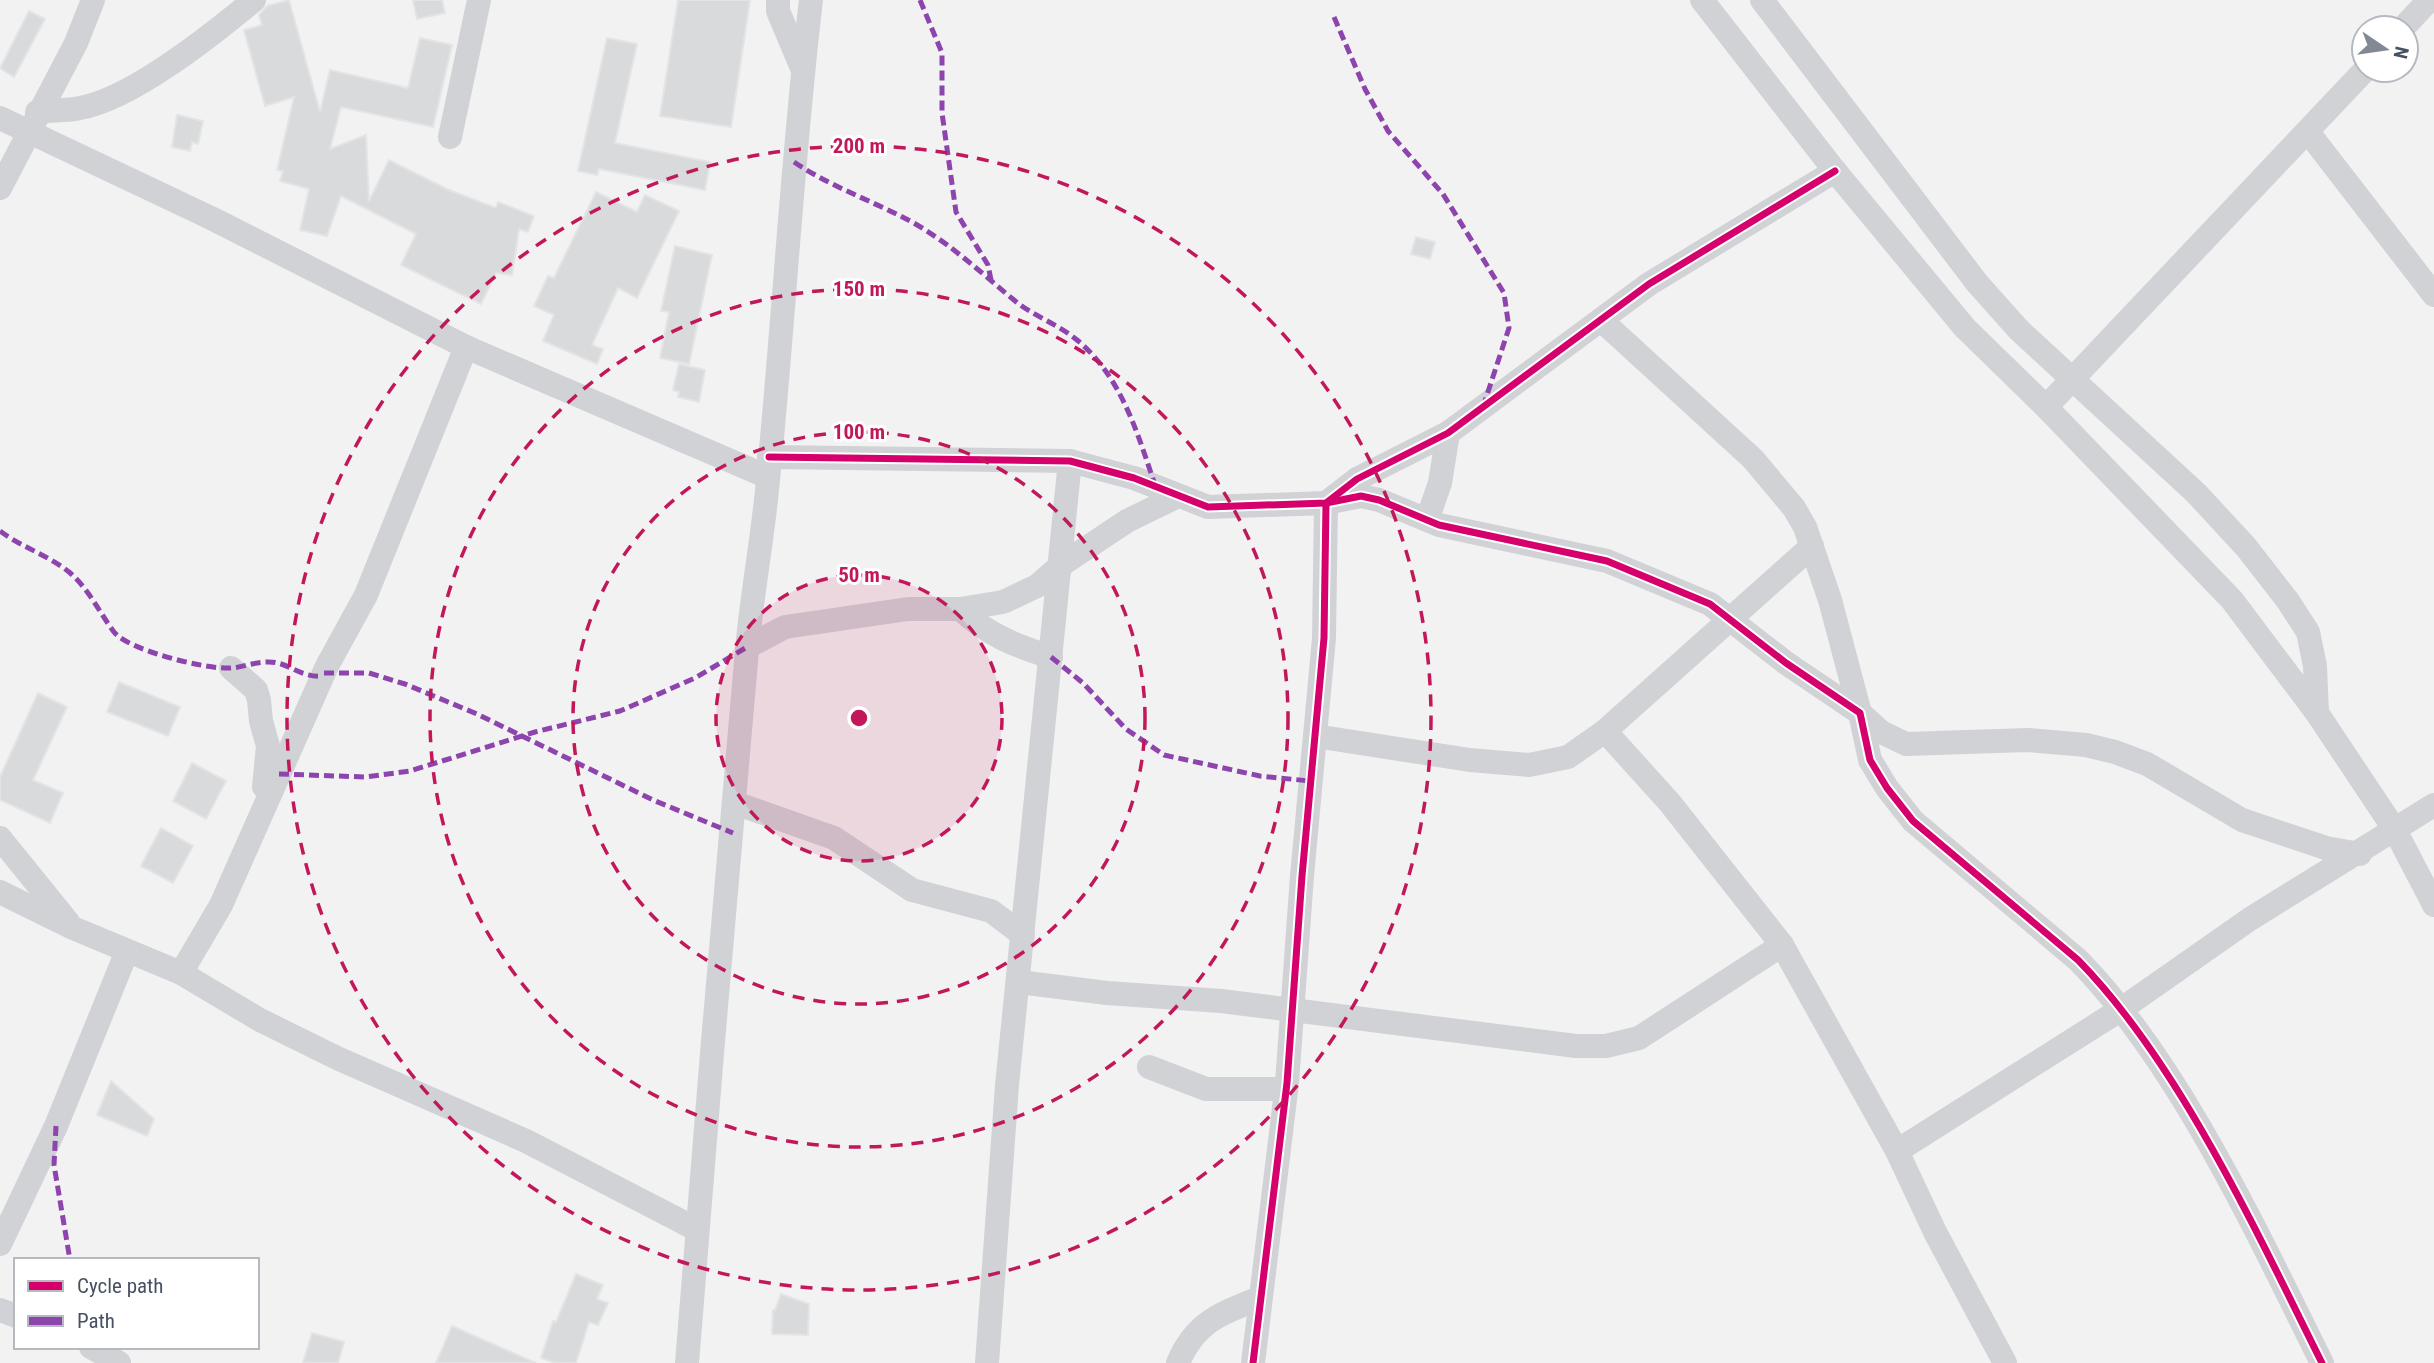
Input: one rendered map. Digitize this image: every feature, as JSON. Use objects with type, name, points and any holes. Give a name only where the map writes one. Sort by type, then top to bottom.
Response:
[{"type":"street","points":[[0,188],[76,43],[93,0]]},
{"type":"street","points":[[34,123],[108,99],[177,60],[254,0]]},
{"type":"street","points":[[450,137],[479,0]]},
{"type":"street","points":[[778,0],[778,10],[803,71]]},
{"type":"street","points":[[687,1363],[695,1229],[747,647],[769,467],[811,0]]},
{"type":"street","points":[[1702,0],[1835,171],[1965,328],[2046,407],[2232,600],[2316,713],[2426,872],[2434,905]]},
{"type":"street","points":[[1762,0],[1977,283],[2019,330],[2196,493],[2246,547],[2288,601],[2308,632],[2315,666],[2316,713]]},
{"type":"street","points":[[2416,14],[2429,0]]},
{"type":"street","points":[[2046,407],[2352,84]]},
{"type":"street","points":[[0,118],[34,123],[247,236],[466,347],[769,467],[1070,461],[1134,478],[1196,505],[1220,508],[1326,503],[1361,496],[1379,500],[1427,520],[1607,561],[1710,604],[1730,622],[1860,713],[1881,732],[1906,744],[2028,740],[2086,745],[2134,757],[2242,820],[2326,848],[2360,854]]},
{"type":"street","points":[[2308,132],[2434,295]]},
{"type":"street","points":[[1326,503],[1357,479],[1448,433],[1493,396],[1649,284],[1835,171]]},
{"type":"street","points":[[1601,320],[1753,459],[1794,508],[1812,546],[1830,600],[1870,760],[1887,788],[1913,821],[2078,960],[2100,982],[2151,1052],[2193,1119],[2260,1240],[2322,1363]]},
{"type":"street","points":[[181,974],[222,905],[327,666],[375,575],[466,347]]},
{"type":"street","points":[[1427,520],[1440,483],[1448,433]]},
{"type":"street","points":[[987,1363],[994,1232],[1070,461]]},
{"type":"street","points":[[747,647],[785,627],[908,609],[960,609],[1003,602],[1037,586],[1061,565],[1127,521],[1176,497]]},
{"type":"street","points":[[1253,1363],[1286,1088],[1324,638],[1326,503]]},
{"type":"street","points":[[1315,736],[1470,760],[1529,765],[1568,757],[1605,731],[1812,546]]},
{"type":"street","points":[[960,609],[984,630],[1003,641],[1051,657]]},
{"type":"street","points":[[231,668],[256,690],[259,700],[268,746],[263,810]]},
{"type":"street","points":[[1605,731],[1677,812],[1782,945],[1897,1151],[1935,1231],[2005,1363]]},
{"type":"street","points":[[735,803],[834,838],[912,890],[991,911],[1023,935]]},
{"type":"street","points":[[1897,1151],[2120,1010],[2250,919],[2360,854],[2434,805]]},
{"type":"street","points":[[0,838],[73,928]]},
{"type":"street","points":[[0,892],[73,928],[181,974],[260,1020],[315,1047],[526,1141],[695,1229]]},
{"type":"street","points":[[1019,982],[1291,1009],[1367,1021],[1576,1046],[1606,1046],[1639,1038],[1782,945]]},
{"type":"street","points":[[0,1244],[56,1126],[127,951]]},
{"type":"street","points":[[1149,1067],[1206,1089],[1286,1088]]},
{"type":"street","points":[[1178,1363],[1186,1343],[1198,1328],[1260,1298]]},
{"type":"street","points":[[94,1349],[119,1363]]},
{"type":"building","points":[[289,0],[320,112],[330,70],[408,88],[420,38],[452,45],[433,127],[341,107],[330,149],[366,135],[369,201],[389,160],[449,190],[496,208],[498,202],[534,216],[528,232],[519,229],[512,275],[496,273],[481,304],[401,265],[416,234],[341,196],[327,236],[300,230],[309,189],[280,181],[283,171],[277,170],[294,97],[265,106],[244,30],[262,25],[259,15],[267,6]]},
{"type":"building","points":[[413,0],[442,0],[445,13],[417,19]]},
{"type":"building","points":[[678,0],[750,0],[731,127],[660,116]]},
{"type":"building","points":[[29,11],[45,19],[14,77],[0,68]]},
{"type":"building","points":[[607,38],[637,44],[615,143],[710,162],[705,190],[599,169],[597,175],[578,171]]},
{"type":"building","points":[[177,115],[203,121],[198,144],[192,142],[190,151],[172,147]]},
{"type":"building","points":[[596,192],[637,212],[645,195],[679,211],[637,298],[618,288],[592,345],[603,349],[597,364],[543,341],[554,315],[534,306],[548,276],[554,278]]},
{"type":"building","points":[[1416,237],[1435,242],[1430,259],[1411,254]]},
{"type":"building","points":[[675,246],[712,255],[689,364],[660,358],[669,312],[661,311]]},
{"type":"building","points":[[679,364],[705,370],[699,402],[678,397],[679,392],[673,390]]},
{"type":"building","points":[[119,682],[180,707],[168,736],[107,712]]},
{"type":"building","points":[[38,693],[67,707],[33,780],[63,793],[50,823],[0,800],[0,777]]},
{"type":"building","points":[[192,763],[226,781],[206,819],[173,801]]},
{"type":"building","points":[[161,828],[193,846],[173,883],[141,866]]},
{"type":"building","points":[[111,1081],[154,1119],[147,1136],[97,1115]]},
{"type":"building","points":[[576,1274],[603,1285],[597,1299],[608,1303],[598,1325],[589,1322],[576,1363],[555,1363],[541,1358],[553,1321],[556,1322]]},
{"type":"building","points":[[781,1294],[809,1304],[808,1335],[772,1334],[773,1310]]},
{"type":"building","points":[[452,1326],[536,1363],[436,1363]]},
{"type":"building","points":[[312,1333],[344,1342],[338,1363],[303,1363]]},
{"type":"marked path","points":[[920,0],[942,53],[942,113],[956,212],[988,265],[991,280]]},
{"type":"marked path","points":[[1334,17],[1365,89],[1388,131],[1443,194],[1504,293],[1509,328],[1484,404]]},
{"type":"marked path","points":[[794,162],[912,222],[965,259],[1021,306],[1077,340],[1093,355],[1117,389],[1135,428],[1156,488]]},
{"type":"marked path","points":[[0,531],[69,572],[88,593],[114,632],[134,645],[166,657],[200,665],[230,668],[274,662],[307,675],[323,676]]},
{"type":"marked path","points":[[279,774],[366,777],[410,771],[535,732],[620,711],[695,678],[747,647]]},
{"type":"marked path","points":[[1051,657],[1083,683],[1126,729],[1164,755],[1260,776],[1310,781]]},
{"type":"marked path","points":[[324,673],[369,673],[405,684],[477,714],[653,800],[733,833]]},
{"type":"marked path","points":[[56,1126],[54,1165],[70,1258]]},
{"type":"cycle path","points":[[1253,1363],[1287,1083],[1302,876],[1324,638],[1326,503],[1357,479],[1448,433],[1649,284],[1835,171]]},
{"type":"cycle path","points":[[769,457],[1070,461],[1134,478],[1208,507],[1326,503],[1361,496],[1379,500],[1439,525],[1607,561],[1710,604],[1786,663],[1860,713],[1870,760],[1887,788],[1913,821],[2078,960],[2115,1002],[2150,1049],[2214,1152],[2322,1363]]}]
